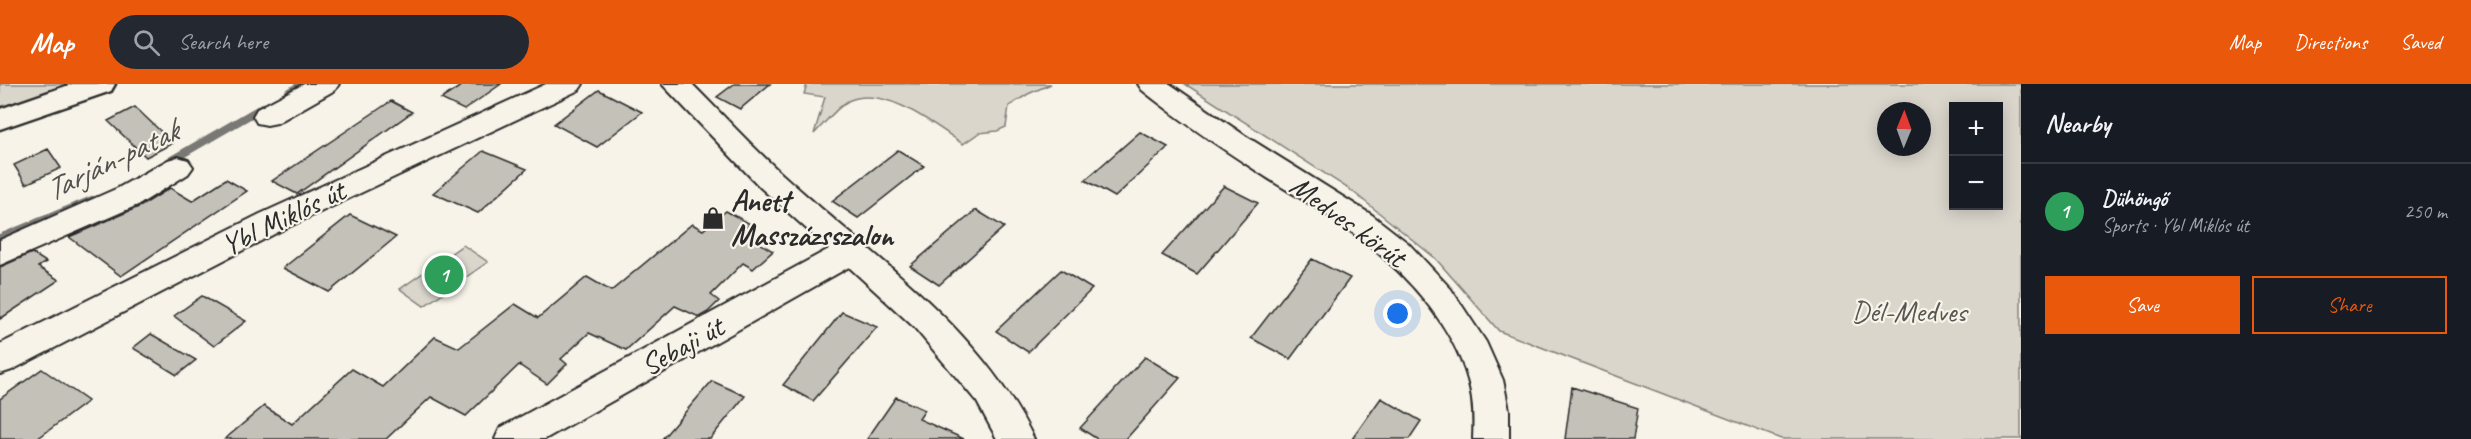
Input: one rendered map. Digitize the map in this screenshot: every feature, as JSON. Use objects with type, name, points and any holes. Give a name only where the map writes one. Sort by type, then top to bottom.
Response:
[{"type":"main road","points":[[0,119],[101,84]]},
{"type":"street","points":[[267,116],[325,84]]},
{"type":"street","name":"Ybl Miklós út","points":[[0,360],[271,222],[569,84]]},
{"type":"street","points":[[676,84],[771,182],[888,282],[959,354],[989,392],[1016,439]]},
{"type":"street","name":"Medves körút","points":[[1152,84],[1182,108],[1374,232],[1407,261],[1442,300],[1471,341],[1486,380],[1493,429],[1491,439]]},
{"type":"street","points":[[0,253],[129,196],[178,167]]},
{"type":"street","name":"Sebaji út","points":[[513,439],[851,251]]},
{"type":"green space","points":[[0,84],[75,84],[0,107]]},
{"type":"green space","points":[[807,84],[1051,84],[1028,94],[1009,106],[1006,127],[997,131],[979,133],[963,144],[908,109],[877,98],[862,97],[848,101],[834,112],[814,134],[825,97],[804,94]]},
{"type":"green space","name":"Dél-Medves","points":[[1185,84],[2021,84],[2021,439],[1781,439],[1499,331],[1435,258],[1352,191]]},
{"type":"green space","points":[[463,245],[488,262],[424,306],[400,289]]},
{"type":"building","points":[[464,84],[501,84],[464,110],[441,99]]},
{"type":"building","points":[[734,84],[770,84],[740,109],[717,97]]},
{"type":"building","points":[[599,90],[642,112],[597,147],[554,124]]},
{"type":"building","points":[[391,101],[412,112],[297,194],[272,181]]},
{"type":"building","points":[[135,107],[173,143],[146,157],[108,121]]},
{"type":"building","points":[[1140,132],[1168,147],[1115,197],[1085,180]]},
{"type":"building","points":[[48,149],[61,168],[26,184],[14,165]]},
{"type":"building","points":[[898,150],[924,166],[858,218],[832,201]]},
{"type":"building","points":[[483,151],[527,169],[478,213],[433,193]]},
{"type":"building","points":[[226,179],[247,191],[121,276],[69,237],[141,206],[170,188],[192,201]]},
{"type":"building","points":[[1224,186],[1258,203],[1197,274],[1162,255]]},
{"type":"building","points":[[976,210],[1004,227],[939,285],[910,266]]},
{"type":"building","points":[[726,211],[750,224],[741,232],[773,251],[753,269],[743,263],[711,295],[719,301],[699,317],[675,306],[626,350],[589,333],[561,359],[567,364],[547,384],[519,365],[466,416],[431,397],[386,439],[225,439],[264,406],[292,424],[352,369],[383,387],[435,337],[459,348],[515,304],[538,318],[587,277],[611,291],[692,224],[703,230]]},
{"type":"building","points":[[350,215],[396,237],[329,292],[283,268]]},
{"type":"building","points":[[32,253],[46,262],[38,267],[59,280],[0,319],[0,267]]},
{"type":"building","points":[[1312,259],[1350,278],[1290,359],[1251,338]]},
{"type":"building","points":[[1061,270],[1092,289],[1028,352],[996,331]]},
{"type":"building","points":[[202,296],[246,321],[214,346],[174,316]]},
{"type":"building","points":[[842,312],[877,327],[813,401],[783,385]]},
{"type":"building","points":[[151,334],[196,360],[177,375],[133,348]]},
{"type":"building","points":[[1145,357],[1180,378],[1126,439],[1097,439],[1080,428]]},
{"type":"building","points":[[42,369],[88,401],[37,439],[0,439],[0,399]]},
{"type":"building","points":[[712,381],[745,396],[710,439],[662,439]]},
{"type":"building","points":[[1572,387],[1638,408],[1633,439],[1565,439]]},
{"type":"building","points":[[896,397],[925,410],[919,419],[964,439],[867,439]]},
{"type":"building","points":[[1381,398],[1421,421],[1409,439],[1352,439]]},
{"type":"waterway","name":"Tarján-patak","points":[[289,92],[303,84]]},
{"type":"waterway","name":"Tarján-patak","points":[[170,161],[263,107]]},
{"type":"waterway","name":"Tarján-patak","points":[[0,238],[92,200]]},
{"type":"place","name":"Anett Masszázsszalon","points":[[713,218]]},
{"type":"place","name":"Dühöngő","points":[[444,275]]}]
